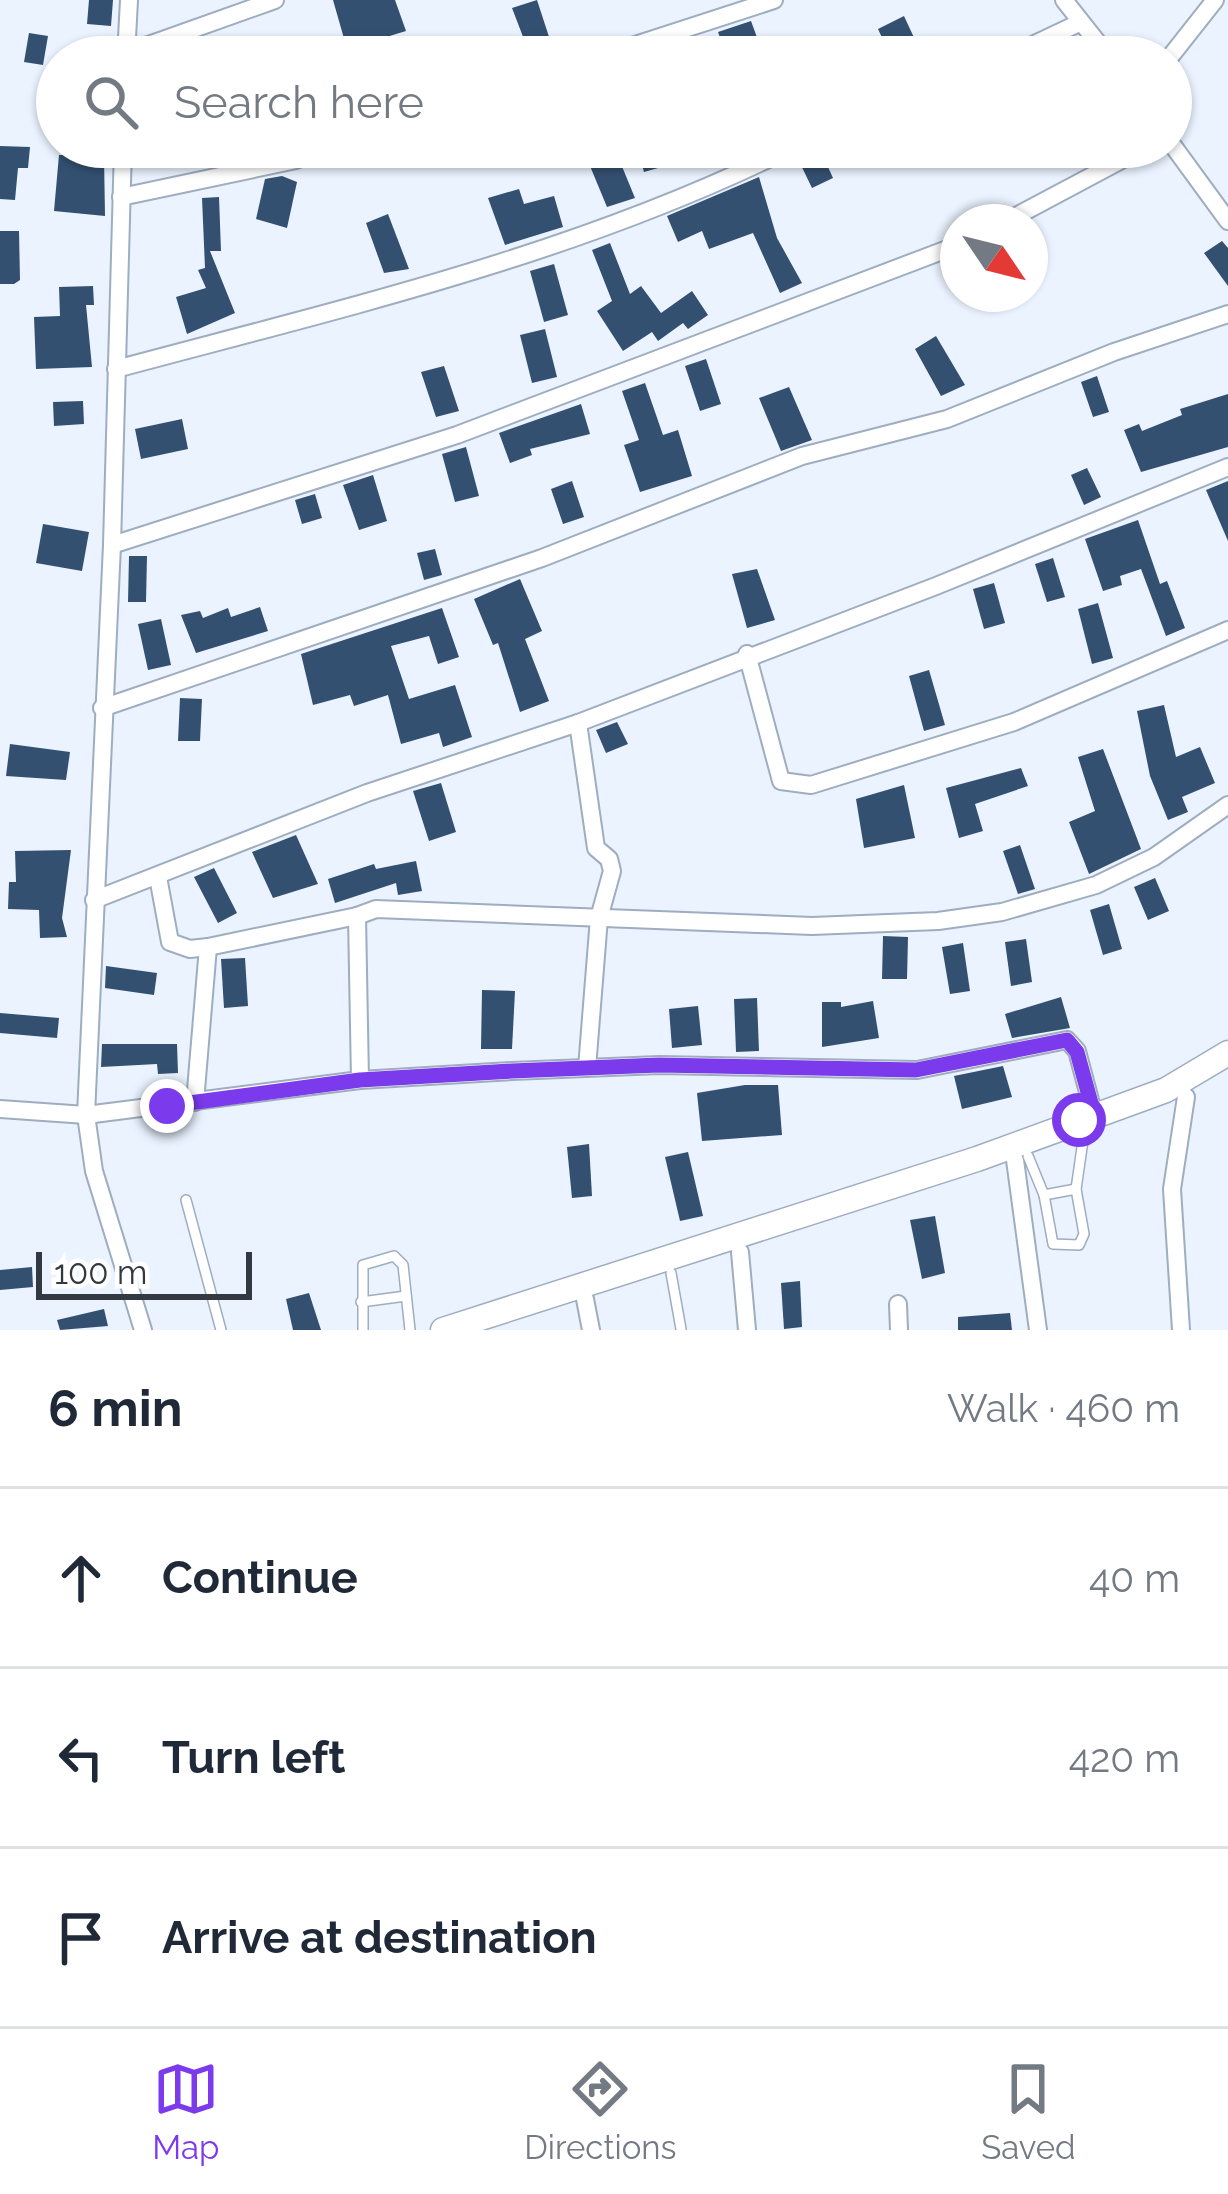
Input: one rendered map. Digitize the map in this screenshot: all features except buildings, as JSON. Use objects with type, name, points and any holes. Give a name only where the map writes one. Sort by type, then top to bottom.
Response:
[{"type":"street","points":[[127,36],[129,0]]},
{"type":"street","points":[[177,36],[275,0]]},
{"type":"street","points":[[663,36],[775,0]]},
{"type":"street","points":[[1064,0],[1091,36]]},
{"type":"street","points":[[1187,36],[1215,0]]},
{"type":"street","points":[[1050,36],[1079,22]]},
{"type":"street","points":[[122,168],[112,545],[86,1115],[94,1171],[142,1330]]},
{"type":"street","points":[[121,197],[258,168]]},
{"type":"street","points":[[116,369],[622,225],[747,168]]},
{"type":"street","points":[[1039,204],[1107,168]]},
{"type":"street","points":[[1190,168],[1228,221]]},
{"type":"street","points":[[112,545],[457,435],[940,252]]},
{"type":"street","points":[[102,708],[542,558],[802,456],[946,419],[1114,352],[1228,314]]},
{"type":"street","points":[[94,900],[367,793],[578,723],[747,654],[936,586],[1228,467]]},
{"type":"street","points":[[747,654],[781,781],[811,785],[1014,722],[1228,631]]},
{"type":"street","points":[[578,723],[596,848],[609,859],[612,872],[598,918],[587,1068]]},
{"type":"street","points":[[158,877],[170,942],[190,949],[376,909],[878,926],[1002,912],[1096,885],[1154,856],[1228,806]]},
{"type":"street","points":[[357,916],[360,1080]]},
{"type":"street","points":[[195,1102],[208,947]]},
{"type":"street","points":[[0,1109],[86,1115],[360,1080],[587,1068],[916,1070],[1067,1040],[1077,1052],[1089,1124]]},
{"type":"street","points":[[491,1330],[1022,1158],[1179,1084],[1228,1053]]},
{"type":"street","points":[[443,1330],[1186,1097],[1228,1071]]},
{"type":"street","points":[[1181,1330],[1172,1189],[1186,1097]]},
{"type":"street","points":[[1022,1158],[1038,1330]]},
{"type":"street","points":[[740,1252],[747,1330]]},
{"type":"street","points":[[585,1299],[591,1330]]},
{"type":"street","points":[[898,1304],[899,1330]]},
{"type":"lane","points":[[1022,1158],[1044,1195],[1053,1244],[1079,1245],[1084,1234],[1076,1189],[1089,1124]]},
{"type":"lane","points":[[1044,1195],[1076,1189]]},
{"type":"lane","points":[[186,1200],[220,1330]]},
{"type":"lane","points":[[363,1330],[361,1302],[368,1260],[400,1260],[410,1330]]},
{"type":"lane","points":[[671,1273],[681,1329]]},
{"type":"lane","points":[[361,1302],[406,1296]]},
{"type":"route","points":[[167,1106],[360,1080],[512,1071],[659,1065],[916,1070],[1067,1040],[1077,1052],[1094,1114],[1079,1120]]}]
